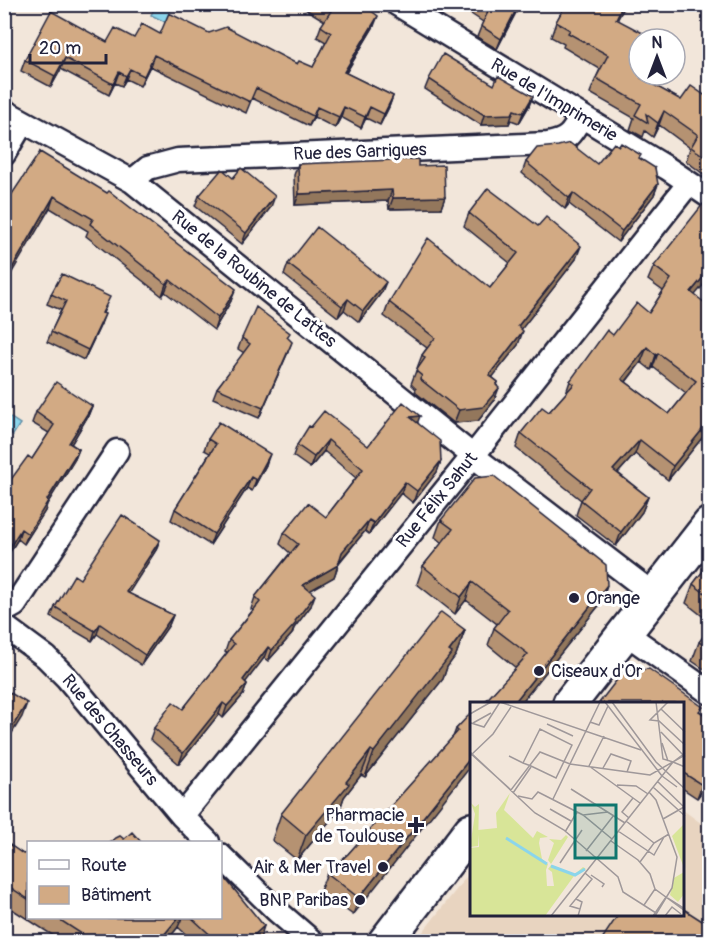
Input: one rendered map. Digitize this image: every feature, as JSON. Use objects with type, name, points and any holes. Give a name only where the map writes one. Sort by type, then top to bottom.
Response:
[{"type":"main road","points":[[571,702],[710,524]]},
{"type":"main road","points":[[386,942],[470,831]]},
{"type":"street","name":"Rue de l'Imprimerie","points":[[397,4],[667,168],[710,197]]},
{"type":"street","points":[[4,154],[14,117]]},
{"type":"street","name":"Rue de la Roubine de Lattes","points":[[14,117],[132,181],[473,456],[653,594]]},
{"type":"street","name":"Rue des Garrigues","points":[[132,181],[148,168],[178,160],[548,144],[563,141],[573,132],[581,117]]},
{"type":"street","name":"Rue Félix Sahut","points":[[182,816],[473,456],[689,183]]},
{"type":"street","points":[[4,611],[15,605],[117,451]]},
{"type":"street","name":"Rue des Chasseurs","points":[[4,626],[46,657],[67,678],[182,816],[206,841]]},
{"type":"street","points":[[624,632],[710,693]]},
{"type":"street","points":[[222,857],[313,942]]},
{"type":"shaded area","points":[[684,811],[709,829],[709,941],[415,942],[470,872],[470,916],[684,916]]},
{"type":"water","points":[[156,5],[173,5],[165,22],[151,15]]},
{"type":"water","points":[[5,414],[20,424],[13,435],[5,430]]},
{"type":"building","points":[[319,4],[362,4],[378,16],[344,72],[393,96],[384,114],[370,107],[365,117],[344,107],[339,117],[317,107],[313,116],[256,88],[250,102],[154,55],[144,76],[130,69],[126,76],[119,72],[113,84],[65,58],[55,76],[25,60],[51,11],[107,42],[115,28],[134,38],[142,24],[160,34],[169,13],[209,33],[226,27],[297,64],[299,61],[313,67],[331,33],[321,26],[331,11]]},
{"type":"building","points":[[476,4],[519,4],[501,39],[481,26],[488,12]]},
{"type":"building","points":[[566,4],[623,4],[616,19],[631,27],[627,27],[627,87],[657,87],[681,100],[691,86],[710,99],[710,160],[691,147],[698,135],[664,111],[658,123],[646,114],[648,123],[635,115],[641,104],[596,78],[608,55],[568,33],[570,30],[556,22]]},
{"type":"building","points":[[443,54],[494,85],[498,76],[533,96],[523,113],[514,110],[512,114],[484,115],[429,79]]},
{"type":"building","points":[[570,143],[597,164],[614,143],[619,146],[621,143],[641,155],[639,158],[655,168],[658,184],[622,231],[573,193],[569,198],[526,162],[537,148]]},
{"type":"building","points":[[40,152],[107,193],[109,191],[236,289],[218,318],[170,280],[166,284],[90,224],[93,219],[54,196],[4,282],[4,206]]},
{"type":"building","points":[[418,159],[418,166],[444,165],[445,197],[393,198],[392,190],[299,194],[298,164]]},
{"type":"building","points":[[241,168],[275,196],[246,233],[199,196],[222,169],[233,178]]},
{"type":"building","points":[[488,188],[538,226],[546,217],[581,246],[518,326],[523,331],[489,375],[498,382],[496,385],[499,388],[483,407],[459,410],[420,379],[422,376],[416,371],[425,358],[422,355],[435,338],[389,302],[428,238],[490,288],[518,253],[469,213]]},
{"type":"building","points":[[703,204],[710,209],[710,269],[691,292],[710,307],[710,420],[673,466],[640,440],[613,470],[648,497],[621,532],[581,500],[590,488],[521,433],[542,407],[549,412],[574,384],[570,381],[607,330],[613,335],[637,303],[649,313],[671,279],[654,266]],"holes":[[[647,347],[656,355],[658,353],[696,381],[669,414],[622,379]]]},
{"type":"building","points":[[317,227],[386,282],[363,311],[348,299],[342,306],[288,264]]},
{"type":"building","points":[[62,274],[110,297],[102,313],[105,314],[88,350],[51,332],[66,301],[51,294]]},
{"type":"building","points":[[256,307],[290,333],[287,337],[292,342],[263,408],[217,388],[250,344],[242,338]]},
{"type":"building","points":[[56,382],[92,406],[69,443],[79,449],[28,534],[21,529],[9,548],[7,546],[4,550],[4,499],[8,493],[4,489],[28,456],[32,459],[54,425],[36,412]]},
{"type":"building","points":[[403,402],[420,416],[410,417],[440,441],[441,461],[417,491],[405,482],[374,523],[369,520],[342,552],[338,565],[303,585],[315,595],[295,621],[296,623],[272,650],[268,647],[243,680],[247,684],[227,706],[223,703],[183,753],[154,728],[173,702],[183,709],[234,644],[229,640],[260,602],[255,597],[298,544],[284,533],[308,503],[326,517],[363,469],[328,440],[314,457],[297,445],[309,426],[311,427],[324,411],[368,446]]},
{"type":"building","points":[[219,422],[270,454],[256,480],[251,477],[214,534],[175,509],[216,444],[208,439]]},
{"type":"building","points":[[494,476],[606,565],[607,585],[515,702],[485,702],[528,654],[494,628],[508,610],[472,582],[461,597],[423,566],[453,529],[441,520],[475,478]]},
{"type":"building","points":[[122,515],[160,540],[126,592],[173,615],[145,655],[100,624],[95,631],[55,607],[74,575],[80,579]]},
{"type":"building","points":[[710,562],[710,597],[693,584]]},
{"type":"building","points":[[441,612],[465,630],[449,651],[452,653],[374,752],[371,750],[346,782],[349,784],[306,835],[281,814]]},
{"type":"building","points":[[710,628],[710,649],[699,642]]},
{"type":"building","points":[[649,669],[703,707],[699,711],[710,718],[710,775],[702,785],[684,773],[684,702],[600,702],[623,672]]},
{"type":"building","points":[[4,689],[27,703],[4,740]]},
{"type":"building","points":[[470,714],[470,758],[359,898],[327,873],[348,854],[458,731],[456,729]]},
{"type":"building","points":[[132,832],[140,841],[112,841],[120,836],[124,839]]},
{"type":"building","points":[[4,841],[23,854],[27,853],[27,898],[4,883]]},
{"type":"building","points":[[222,874],[264,926],[253,936],[259,942],[218,942],[193,919],[222,919]]},
{"type":"building","points":[[684,909],[710,926],[710,942],[600,942],[617,916],[684,916]]},
{"type":"building","points":[[59,919],[177,919],[158,942],[94,942]]},
{"type":"place","name":"Orange","points":[[574,598]]},
{"type":"place","name":"Ciseaux d'Or","points":[[539,671]]},
{"type":"place","name":"Pharmacie de Toulouse","points":[[416,825]]},
{"type":"place","name":"Air & Mer Travel","points":[[383,867]]},
{"type":"place","name":"BNP Paribas","points":[[360,900]]}]
